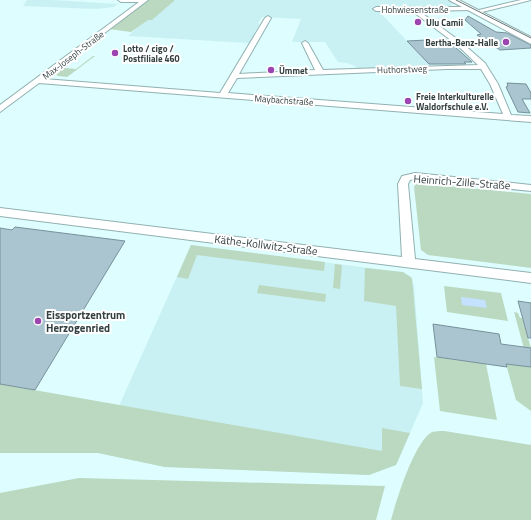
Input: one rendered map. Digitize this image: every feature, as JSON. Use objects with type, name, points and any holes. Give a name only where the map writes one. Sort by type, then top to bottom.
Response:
[{"type":"street","points":[[121,0],[144,1]]},
{"type":"street","points":[[453,0],[515,32],[530,35]]},
{"type":"street","points":[[483,10],[528,0]]},
{"type":"street","name":"Max-Joseph-Straße","points":[[0,109],[144,1]]},
{"type":"street","points":[[465,5],[483,10],[530,35]]},
{"type":"street","name":"Hohwiesenstraße","points":[[454,9],[465,5]]},
{"type":"street","name":"Hohwiesenstraße","points":[[376,9],[454,9],[465,5]]},
{"type":"street","points":[[413,9],[471,54],[483,67],[491,78],[508,117]]},
{"type":"street","points":[[223,95],[268,18]]},
{"type":"street","points":[[305,43],[320,72]]},
{"type":"street","name":"Huthorstweg","points":[[235,76],[446,67],[483,67]]},
{"type":"street","name":"Maybachstraße","points":[[38,81],[531,119]]},
{"type":"street","name":"Heinrich-Zille-Straße","points":[[409,263],[403,184],[406,178],[415,176],[531,188]]},
{"type":"street","name":"Käthe-Kollwitz-Straße","points":[[0,212],[531,278]]},
{"type":"shaded area","points":[[27,0],[118,4],[113,7],[96,9],[23,6]]},
{"type":"shaded area","points":[[169,0],[450,0],[455,3],[448,7],[375,7],[407,41],[446,39],[473,63],[357,69],[355,66],[347,63],[338,62],[325,42],[292,42],[301,19],[262,17],[258,23],[260,24],[249,43],[128,36]]},
{"type":"shaded area","points":[[191,245],[400,272],[410,276],[414,286],[423,403],[396,465],[369,475],[165,467],[98,453]]},
{"type":"shaded area","points":[[461,297],[485,300],[487,308],[462,305]]},
{"type":"green space","points":[[148,0],[175,0],[152,20],[148,20],[131,32],[109,29]]},
{"type":"green space","points":[[95,56],[67,77],[58,76],[52,73],[73,57],[76,58],[64,68],[76,69]]},
{"type":"green space","points":[[416,183],[531,194],[531,268],[428,255],[421,250],[414,187]]},
{"type":"green space","points":[[191,245],[325,262],[324,271],[197,255],[188,279],[177,277]]},
{"type":"green space","points":[[335,264],[342,265],[340,289],[333,288]]},
{"type":"green space","points":[[365,268],[403,272],[412,278],[422,389],[400,386],[396,306],[364,301]]},
{"type":"green space","points":[[259,285],[326,294],[325,302],[257,293]]},
{"type":"green space","points":[[444,286],[501,293],[508,321],[447,312]]},
{"type":"green space","points":[[514,312],[518,313],[520,318],[522,318],[531,348],[526,356]]},
{"type":"green space","points":[[434,357],[486,364],[497,420],[440,411]]},
{"type":"green space","points":[[506,364],[531,367],[531,411],[516,400]]},
{"type":"green space","points":[[0,384],[382,451],[382,428],[410,433],[396,465],[369,475],[165,467],[98,453],[0,453]]},
{"type":"green space","points":[[444,431],[531,445],[531,520],[391,520],[412,459],[419,447],[425,438],[432,432]]},
{"type":"green space","points":[[79,478],[385,486],[376,520],[0,520],[0,493]]},
{"type":"building","name":"Bertha-Benz-Halle","points":[[468,16],[496,32],[507,33],[531,45],[531,48],[500,50],[477,35],[481,34],[465,20]]},
{"type":"building","points":[[446,39],[472,62],[464,62],[466,64],[429,64],[407,41]]},
{"type":"building","points":[[507,83],[526,84],[531,93],[531,99],[522,99],[530,113],[518,112],[506,87],[508,86]]},
{"type":"building","name":"Eissportzentrum Herzogenried","points":[[15,227],[125,241],[35,390],[0,384],[0,228],[12,230]]},
{"type":"building","points":[[518,301],[531,303],[531,338],[528,338]]},
{"type":"building","points":[[433,324],[499,334],[501,344],[531,348],[531,367],[506,364],[507,367],[437,357]]},
{"type":"tram line","points":[[456,0],[531,38]]},
{"type":"place","name":"Ulu Camii","points":[[418,22]]},
{"type":"place","name":"Bertha-Benz-Halle","points":[[506,42]]},
{"type":"place","name":"Lotto / cigo / Postfiliale 460","points":[[115,53]]},
{"type":"place","name":"Ümmet","points":[[271,70]]},
{"type":"place","name":"Freie Interkulturelle Waldorfschule e.V.","points":[[408,101]]},
{"type":"place","name":"Eissportzentrum Herzogenried","points":[[38,321]]}]
